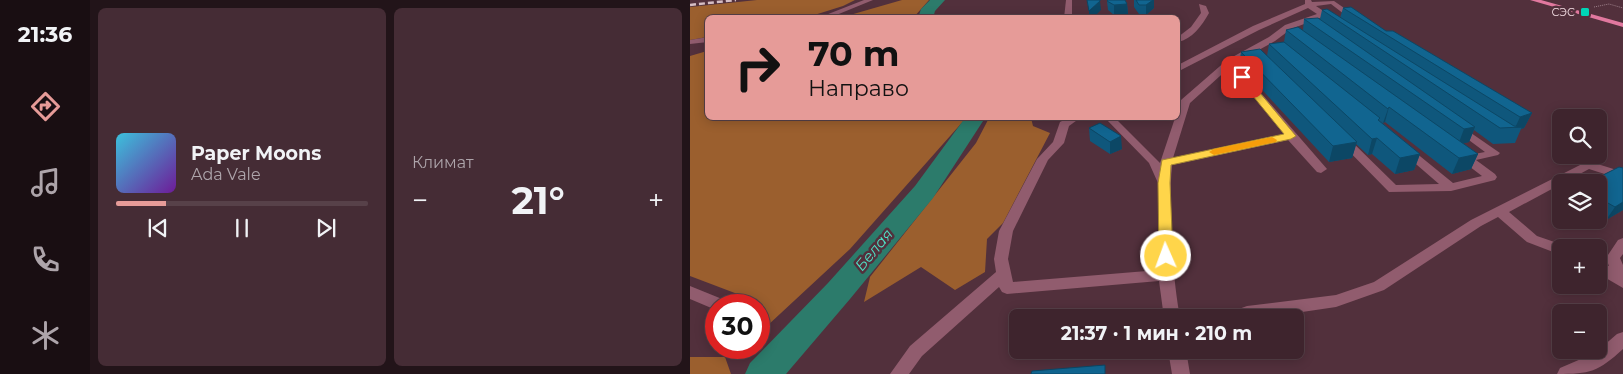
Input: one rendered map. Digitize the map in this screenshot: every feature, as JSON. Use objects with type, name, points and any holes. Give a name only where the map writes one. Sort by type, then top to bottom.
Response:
[{"type":"main road","points":[[1533,0],[1623,25]]},
{"type":"street","points":[[829,15],[870,0]]},
{"type":"street","points":[[1068,15],[1069,0]]},
{"type":"street","points":[[1180,67],[1308,3],[1332,2],[1364,24]]},
{"type":"street","points":[[1180,118],[1185,102],[1230,62],[1276,42],[1292,30],[1326,17],[1308,3]]},
{"type":"street","points":[[1180,39],[1188,35],[1199,25],[1205,13],[1202,6]]},
{"type":"street","points":[[690,42],[705,40]]},
{"type":"street","points":[[1230,62],[1321,169]]},
{"type":"street","points":[[1446,118],[1494,153],[1467,159]]},
{"type":"street","points":[[1071,120],[1064,124],[1058,142],[1043,160],[1006,231],[1001,259],[1007,288],[1166,275]]},
{"type":"street","points":[[1112,120],[1154,162],[1164,183]]},
{"type":"street","points":[[1171,309],[1166,275],[1164,183],[1166,163],[1179,120]]},
{"type":"street","points":[[1337,133],[1393,189],[1451,187],[1491,177],[1451,148]]},
{"type":"street","points":[[1166,163],[1291,136]]},
{"type":"street","points":[[1399,144],[1451,187]]},
{"type":"street","points":[[1277,309],[1336,301],[1379,286],[1476,223],[1501,212],[1588,165],[1623,176]]},
{"type":"street","points":[[1501,212],[1532,239],[1552,247]]},
{"type":"street","points":[[1622,280],[1613,258],[1623,243]]},
{"type":"street","points":[[1607,272],[1622,280]]},
{"type":"street","points":[[899,374],[916,351],[1004,274]]},
{"type":"street","points":[[690,292],[705,298]]},
{"type":"street","points":[[1566,374],[1601,358],[1623,339]]},
{"type":"street","points":[[1178,359],[1181,374]]},
{"type":"path","points":[[1594,7],[1608,4],[1623,8]]},
{"type":"shaded area","points":[[757,0],[855,0],[814,15],[705,15],[705,37],[690,40],[690,7]]},
{"type":"shaded area","points":[[902,0],[929,0],[916,15],[850,15]]},
{"type":"shaded area","points":[[705,52],[705,120],[964,120],[850,249],[770,323],[770,294],[737,294],[690,276],[690,56]]},
{"type":"shaded area","points":[[988,120],[1032,120],[1033,126],[1050,133],[1003,223],[987,239],[985,272],[955,290],[921,267],[864,302],[870,277],[976,143]]},
{"type":"shaded area","points":[[690,357],[705,357],[705,359],[726,359],[731,374],[690,374]]},
{"type":"building","points":[[1087,0],[1100,0],[1100,1],[1089,11]]},
{"type":"building","points":[[1108,0],[1125,0],[1127,4],[1114,5]]},
{"type":"building","points":[[1136,0],[1153,0],[1146,5],[1139,5]]},
{"type":"building","points":[[1351,7],[1386,31],[1393,31],[1532,113],[1520,117],[1343,8]]},
{"type":"building","points":[[1327,9],[1514,126],[1522,127],[1500,128],[1322,10]]},
{"type":"building","points":[[1318,18],[1475,127],[1464,129],[1304,19]]},
{"type":"building","points":[[1298,27],[1478,154],[1459,158],[1389,107],[1388,109],[1286,30]]},
{"type":"building","points":[[1284,42],[1380,118],[1378,120],[1420,154],[1400,158],[1377,138],[1372,139],[1269,44]]},
{"type":"building","points":[[1260,49],[1357,142],[1333,146],[1241,52]]},
{"type":"building","points":[[1100,123],[1121,136],[1110,142],[1089,128]]},
{"type":"building","points":[[1619,167],[1623,168],[1623,202],[1615,207],[1607,202],[1607,174],[1605,174]]},
{"type":"building","points":[[1105,365],[1105,374],[1031,374],[1032,371]]},
{"type":"waterway","name":"Белая","points":[[926,15],[928,9],[938,0]]},
{"type":"waterway","name":"Белая","points":[[763,374],[839,291],[924,192],[974,120]]},
{"type":"railway","points":[[690,5],[736,0]]},
{"type":"slow traffic","points":[[1214,152],[1272,140]]},
{"type":"place","name":"СЭС","points":[[1585,12]]},
{"type":"route","points":[[1166,256],[1164,183],[1166,163],[1291,136],[1242,77]]}]
